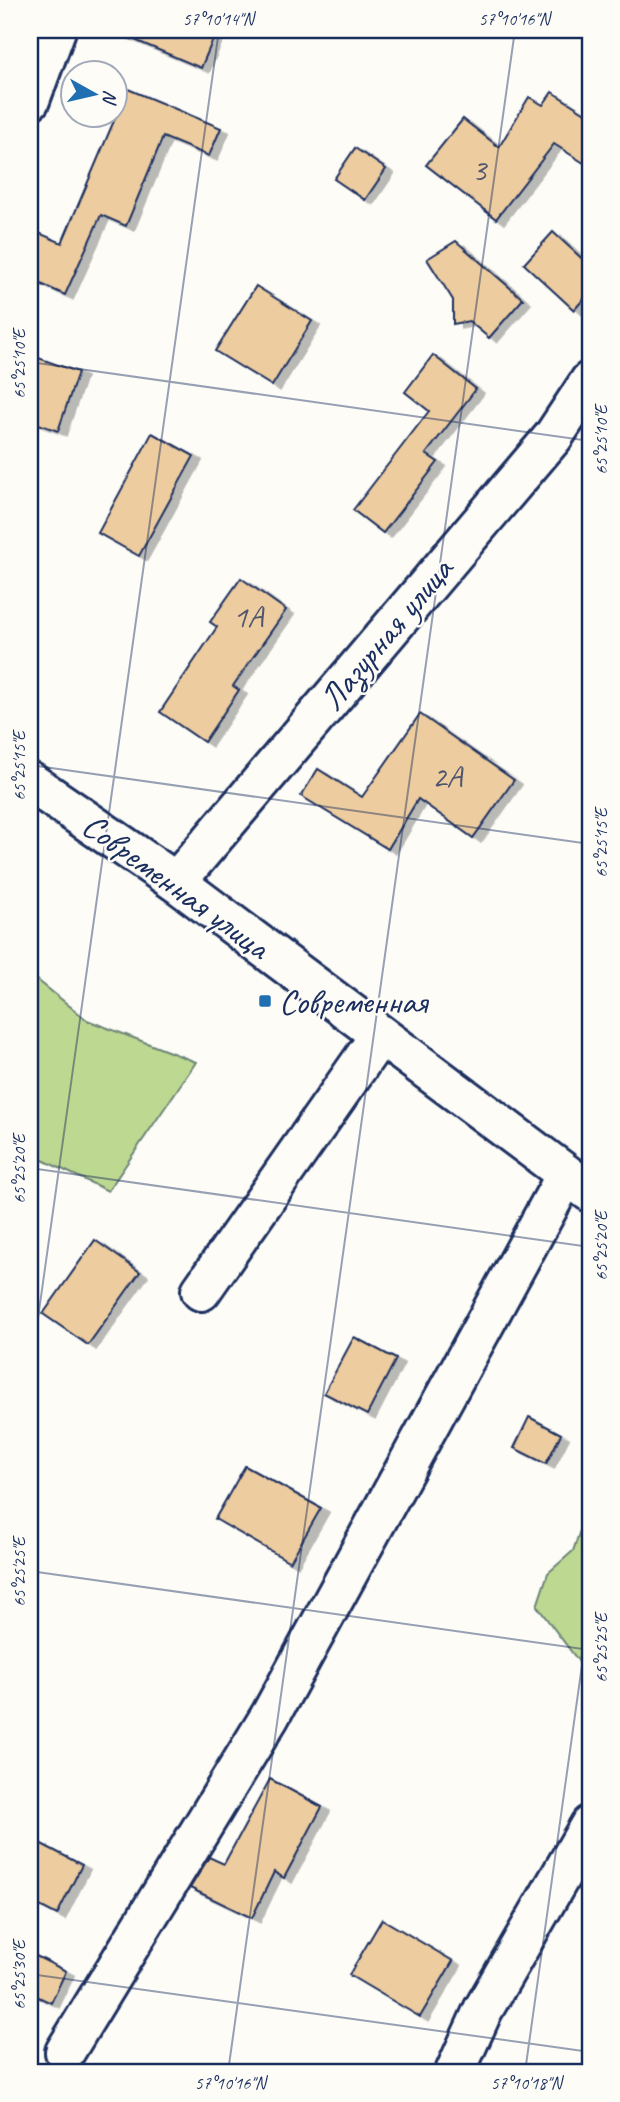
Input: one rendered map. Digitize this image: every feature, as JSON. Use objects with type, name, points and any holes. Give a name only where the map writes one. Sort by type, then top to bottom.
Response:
[{"type":"street","points":[[30,100],[56,30]]},
{"type":"street","name":"Лазурная улица","points":[[176,882],[553,437],[590,381]]},
{"type":"street","name":"Современная улица","points":[[30,782],[176,882],[578,1183]]},
{"type":"street","points":[[201,1291],[380,1035]]},
{"type":"street","points":[[65,2052],[270,1716],[578,1183]]},
{"type":"street","points":[[455,2072],[483,2010],[590,1825]]},
{"type":"green space","points":[[30,974],[87,1020],[196,1062],[108,1191],[30,1154]]},
{"type":"green space","points":[[590,1501],[590,1696],[586,1696],[579,1662],[537,1606],[548,1573],[573,1551]]},
{"type":"building","points":[[111,30],[217,30],[201,68]]},
{"type":"building","points":[[130,90],[221,128],[209,156],[163,137],[126,226],[101,215],[65,295],[30,279],[30,253],[39,233],[62,243],[110,130],[130,130]]},
{"type":"building","points":[[552,92],[590,116],[590,167],[554,144],[496,219],[426,165],[463,119],[499,147],[529,97],[543,105]]},
{"type":"building","points":[[355,148],[386,169],[365,200],[334,179]]},
{"type":"building","points":[[553,232],[590,266],[590,292],[574,310],[524,264]]},
{"type":"building","points":[[456,241],[523,299],[489,338],[469,321],[453,324],[453,300],[427,259]]},
{"type":"building","points":[[256,286],[312,321],[272,386],[215,351]]},
{"type":"building","points":[[30,355],[78,372],[58,431],[30,421]]},
{"type":"building","points":[[433,355],[476,389],[426,454],[438,462],[383,533],[353,510],[429,411],[405,392]]},
{"type":"building","points":[[152,433],[194,456],[139,556],[98,533]]},
{"type":"building","points":[[241,578],[286,610],[233,686],[239,690],[204,742],[160,712],[217,627],[210,622]]},
{"type":"building","points":[[420,714],[514,780],[473,838],[418,799],[388,849],[301,796],[318,769],[362,797]]},
{"type":"building","points":[[95,1240],[140,1272],[88,1345],[43,1314]]},
{"type":"building","points":[[354,1337],[396,1359],[367,1415],[324,1393]]},
{"type":"building","points":[[529,1417],[561,1434],[546,1464],[514,1448]]},
{"type":"building","points":[[245,1466],[321,1508],[290,1562],[215,1519]]},
{"type":"building","points":[[270,1779],[322,1807],[284,1878],[274,1872],[252,1918],[190,1888],[209,1857],[224,1864]]},
{"type":"building","points":[[30,1838],[82,1865],[57,1915],[30,1901]]},
{"type":"building","points":[[382,1919],[453,1961],[420,2017],[349,1975]]},
{"type":"building","points":[[30,1953],[66,1971],[51,2003],[30,1993]]},
{"type":"place","name":"Современная","points":[[265,1001]]}]
